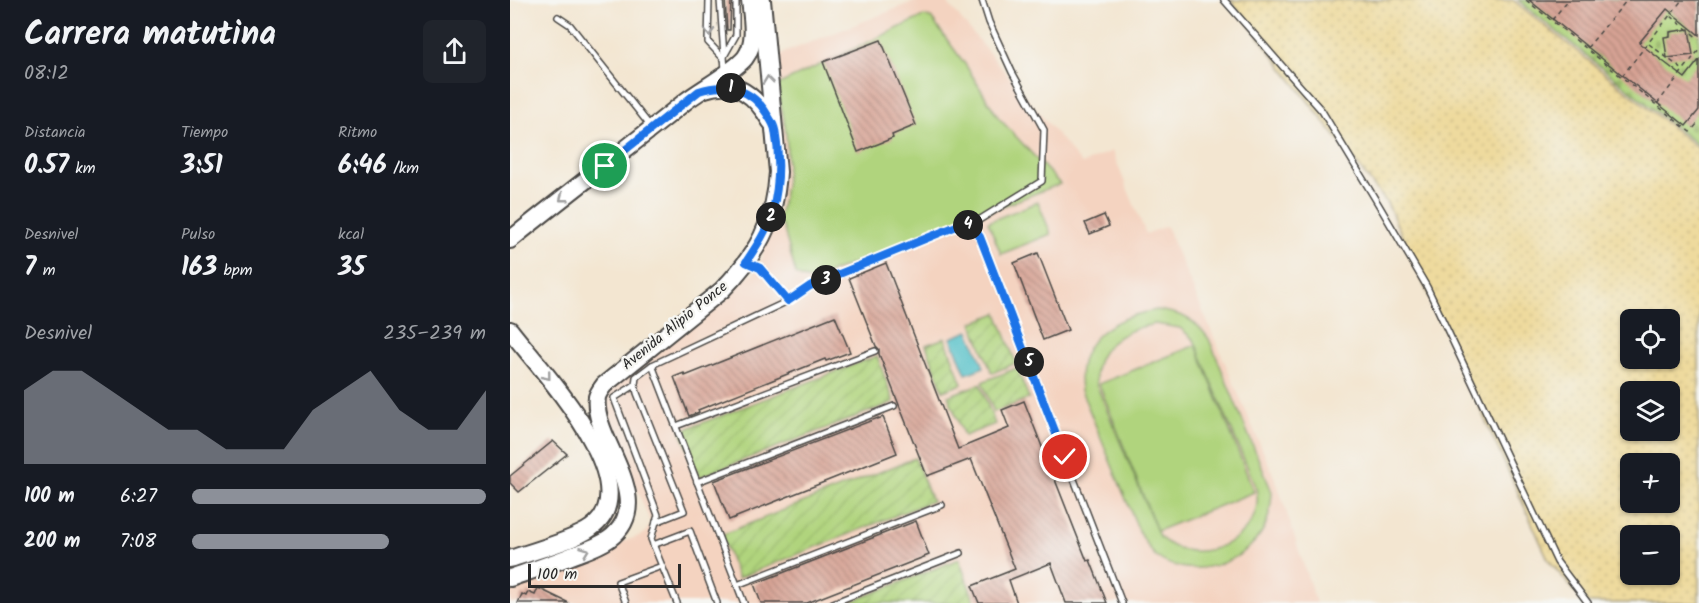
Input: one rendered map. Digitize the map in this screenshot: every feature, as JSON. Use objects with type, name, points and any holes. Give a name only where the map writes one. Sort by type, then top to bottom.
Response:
[{"type":"main road","points":[[510,240],[699,91],[724,65],[746,57],[753,34],[750,0]]},
{"type":"main road","name":"Avenida Alipio Ponce","points":[[565,399],[580,402],[588,399],[722,290],[746,262],[763,236],[771,216],[778,172],[762,0]]},
{"type":"main road","points":[[699,91],[714,86],[739,89],[760,103],[775,128]]},
{"type":"main road","points":[[510,330],[581,421],[606,476],[609,501],[592,528],[510,559]]},
{"type":"main road","points":[[510,578],[591,549],[616,533],[625,518],[627,505],[625,483],[600,419],[597,404],[597,395],[604,385]]},
{"type":"lane","points":[[709,0],[708,42],[724,65]]},
{"type":"lane","points":[[720,0],[724,65]]},
{"type":"lane","points":[[724,65],[736,35],[736,0]]},
{"type":"lane","points":[[656,522],[684,511],[635,385],[636,377],[640,373],[652,365],[788,301],[810,286],[959,225],[971,225],[1042,181],[1044,130],[1012,72],[989,22],[982,0]]},
{"type":"lane","points":[[1224,0],[1322,111],[1380,207],[1427,287],[1557,562],[1588,603]]},
{"type":"lane","points":[[558,17],[570,25],[652,128]]},
{"type":"lane","points":[[971,225],[980,237],[1122,603]]},
{"type":"lane","points":[[746,262],[760,268],[788,301]]},
{"type":"lane","points":[[676,426],[874,351]]},
{"type":"lane","points":[[652,365],[744,603]]},
{"type":"lane","points":[[635,385],[614,398],[658,515],[651,538],[677,603]]},
{"type":"lane","points":[[697,482],[894,406]]},
{"type":"lane","points":[[737,585],[942,505]]},
{"type":"lane","points":[[654,545],[690,531],[717,603]]},
{"type":"lane","points":[[833,603],[961,553]]},
{"type":"lane","points":[[626,603],[618,582],[662,566]]},
{"type":"path","points":[[1526,0],[1690,132],[1699,122]]},
{"type":"path","points":[[1551,20],[1568,0]]},
{"type":"path","points":[[1587,49],[1627,0]]},
{"type":"path","points":[[1622,77],[1682,0]]},
{"type":"path","points":[[1670,15],[1699,39]]},
{"type":"path","points":[[1648,43],[1683,70]]},
{"type":"path","points":[[1656,105],[1699,50]]},
{"type":"shaded area","points":[[918,0],[945,0],[1082,164],[1112,151],[1146,234],[1166,226],[1278,486],[1316,603],[510,603],[510,585],[644,534],[651,524],[608,415],[605,391],[741,279],[754,274],[763,257],[762,245],[779,207],[768,59]]},
{"type":"green space","points":[[1518,0],[1699,0],[1699,146]]},
{"type":"green space","points":[[924,16],[931,18],[965,64],[998,117],[1060,184],[811,280],[802,278],[796,274],[783,226],[777,222],[783,197],[787,158],[786,132],[777,87],[779,84]]},
{"type":"green space","points":[[1038,202],[1051,234],[1001,254],[988,222]]},
{"type":"green space","points":[[1157,310],[1180,315],[1198,326],[1209,339],[1272,492],[1267,520],[1259,536],[1239,555],[1226,562],[1198,568],[1184,568],[1158,558],[1149,549],[1139,531],[1081,390],[1080,372],[1090,344],[1112,325],[1141,313]],"holes":[[[1155,324],[1180,328],[1194,340],[1256,488],[1257,506],[1251,522],[1240,535],[1225,545],[1208,550],[1190,551],[1173,546],[1159,536],[1097,386],[1098,361],[1111,343],[1121,336]]]},
{"type":"green space","points":[[997,313],[1016,363],[992,373],[972,323]]},
{"type":"green space","points":[[945,338],[962,384],[943,391],[926,345]]},
{"type":"green space","points":[[1196,345],[1254,492],[1157,531],[1099,384]]},
{"type":"green space","points":[[877,356],[894,402],[699,477],[681,431]]},
{"type":"green space","points":[[1017,368],[1029,398],[994,412],[982,382]]},
{"type":"green space","points":[[980,384],[995,424],[964,436],[948,396]]},
{"type":"green space","points":[[915,458],[932,501],[738,578],[721,535]]},
{"type":"green space","points":[[959,559],[975,603],[848,603]]},
{"type":"sand","points":[[1230,0],[1513,0],[1699,149],[1699,603],[1585,603],[1549,561],[1387,203]]},
{"type":"water","points":[[969,331],[984,367],[966,374],[951,338]]},
{"type":"building","points":[[725,0],[731,0],[730,30],[727,30]]},
{"type":"building","points":[[1529,0],[1699,0],[1699,35],[1667,9],[1639,43],[1685,78],[1699,60],[1699,110],[1686,126]]},
{"type":"building","points":[[1689,29],[1693,55],[1667,58],[1664,37],[1670,36],[1670,32]]},
{"type":"building","points":[[881,40],[916,125],[892,135],[893,138],[858,152],[823,62]]},
{"type":"building","points":[[1104,215],[1109,226],[1090,234],[1085,223]]},
{"type":"building","points":[[1038,253],[1068,330],[1043,340],[1014,263]]},
{"type":"building","points":[[886,263],[958,449],[1009,428],[1002,410],[1024,401],[1087,561],[1090,560],[1107,603],[1066,603],[1051,563],[1009,580],[1017,603],[979,603],[972,586],[1015,569],[971,459],[927,476],[879,349],[849,278]]},
{"type":"building","points":[[835,316],[850,352],[826,361],[825,359],[698,410],[699,412],[689,416],[674,377],[684,373],[685,376]]},
{"type":"building","points":[[883,417],[897,453],[729,520],[714,481]]},
{"type":"building","points":[[553,441],[567,454],[519,492],[510,483],[510,476]]},
{"type":"building","points":[[916,521],[929,555],[807,603],[761,603],[754,584]]},
{"type":"building","points":[[538,588],[569,603],[518,603],[522,594],[526,596],[528,592],[535,595]]},
{"type":"route","points":[[605,166],[699,91],[714,86],[725,86],[739,89],[752,96],[760,103],[775,128],[778,172],[771,216],[763,236],[746,262],[760,268],[788,301],[810,286],[959,225],[971,225],[980,237],[1065,457]]}]
